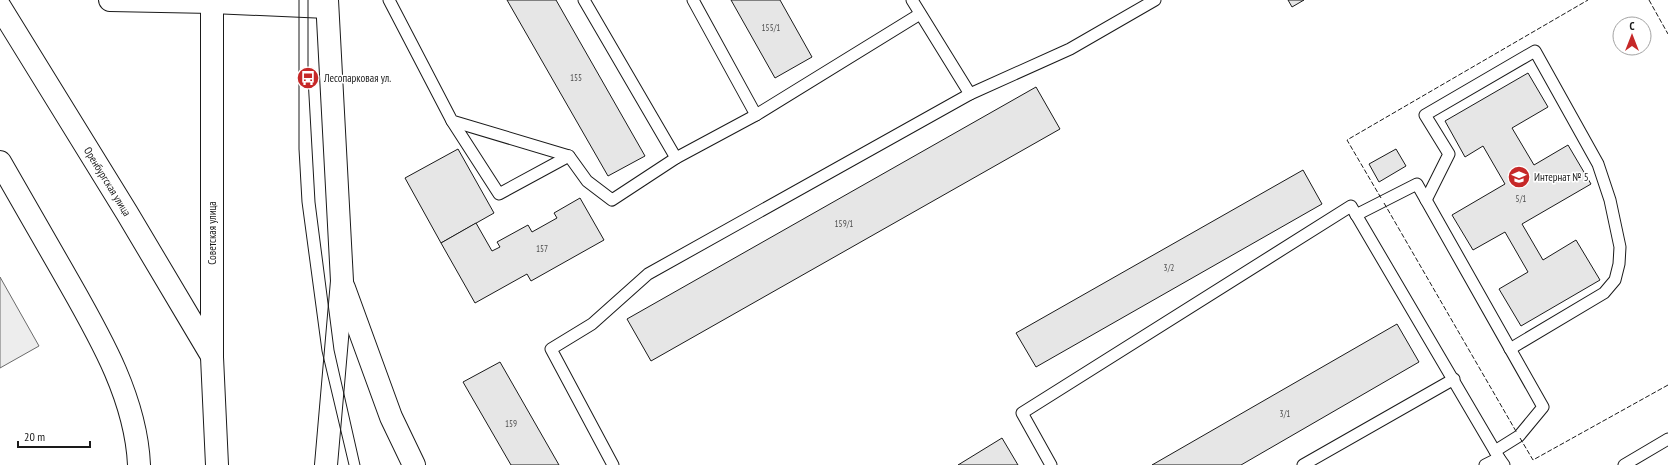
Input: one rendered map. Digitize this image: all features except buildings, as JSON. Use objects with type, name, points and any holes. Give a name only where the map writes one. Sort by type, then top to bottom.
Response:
[{"type":"main road","points":[[110,0],[327,3],[342,281],[326,465]]},
{"type":"main road","name":"Советская улица","points":[[212,1],[212,357],[218,465]]},
{"type":"main road","name":"Оренбургская улица","points":[[0,7],[127,213],[212,357]]},
{"type":"main road","points":[[0,162],[89,318],[121,385],[138,442],[139,465]]},
{"type":"main road","points":[[342,281],[392,417],[414,465]]},
{"type":"lane","points":[[389,0],[452,121],[499,194],[569,156]]},
{"type":"lane","points":[[584,0],[676,158]]},
{"type":"lane","points":[[693,0],[756,115]]},
{"type":"lane","points":[[912,0],[970,94]]},
{"type":"lane","points":[[612,465],[551,349],[592,324],[648,274],[970,94],[1070,48],[1155,0]]},
{"type":"lane","points":[[452,121],[569,156],[587,181],[612,200],[676,158],[756,115],[920,14]]},
{"type":"lane","points":[[1426,200],[1449,154],[1425,115],[1535,51],[1598,164],[1610,200],[1618,239],[1619,264],[1615,280],[1604,293],[1510,349]]},
{"type":"lane","points":[[1356,215],[1416,184],[1543,408],[1499,458],[1485,465]]},
{"type":"lane","points":[[1051,465],[1022,413],[1351,206],[1499,458]]},
{"type":"lane","points":[[1303,465],[1454,380]]},
{"type":"lane","points":[[1624,465],[1668,439]]},
{"type":"shaded area","points":[[0,277],[39,346],[0,368]]},
{"type":"tram line","points":[[299,0],[299,149],[302,202],[322,351],[349,465]]},
{"type":"tram line","points":[[308,0],[308,78],[315,202],[334,350],[360,465]]},
{"type":"fence","points":[[1381,198],[1347,140],[1588,0]]},
{"type":"fence","points":[[1649,0],[1668,34]]},
{"type":"fence","points":[[1384,203],[1517,433]]},
{"type":"fence","points":[[1520,438],[1533,460],[1668,385]]},
{"type":"place","name":"Лесопарковая ул.","points":[[308,78]]},
{"type":"place","name":"Интернат № 5","points":[[1519,177]]}]
